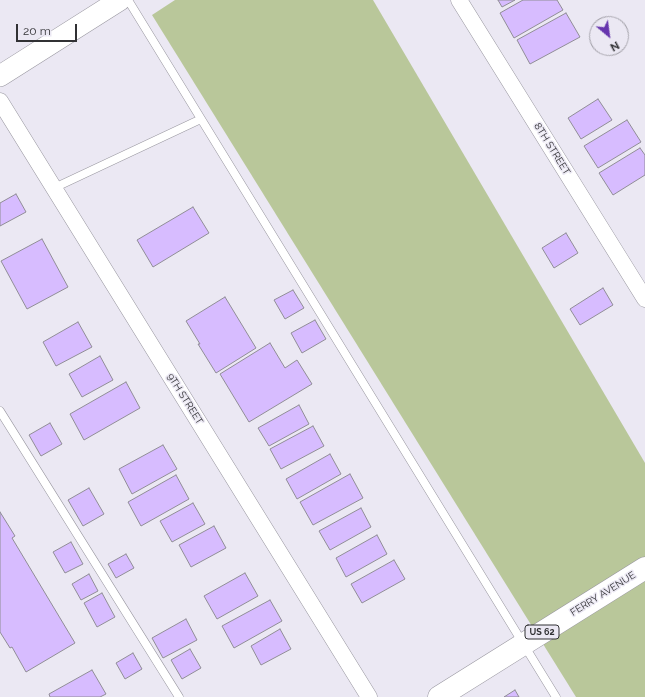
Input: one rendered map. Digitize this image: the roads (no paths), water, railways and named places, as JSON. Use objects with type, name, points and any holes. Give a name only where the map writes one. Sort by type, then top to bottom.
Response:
[{"type":"main road","name":"FERRY AVENUE","points":[[439,697],[645,568]]},
{"type":"street","points":[[0,76],[120,0]]},
{"type":"street","name":"8TH STREET","points":[[459,0],[645,299]]},
{"type":"street","name":"9TH STREET","points":[[0,101],[369,697]]},
{"type":"lane","points":[[128,0],[556,697]]},
{"type":"lane","points":[[54,188],[201,119]]},
{"type":"lane","points":[[0,411],[179,697]]}]
